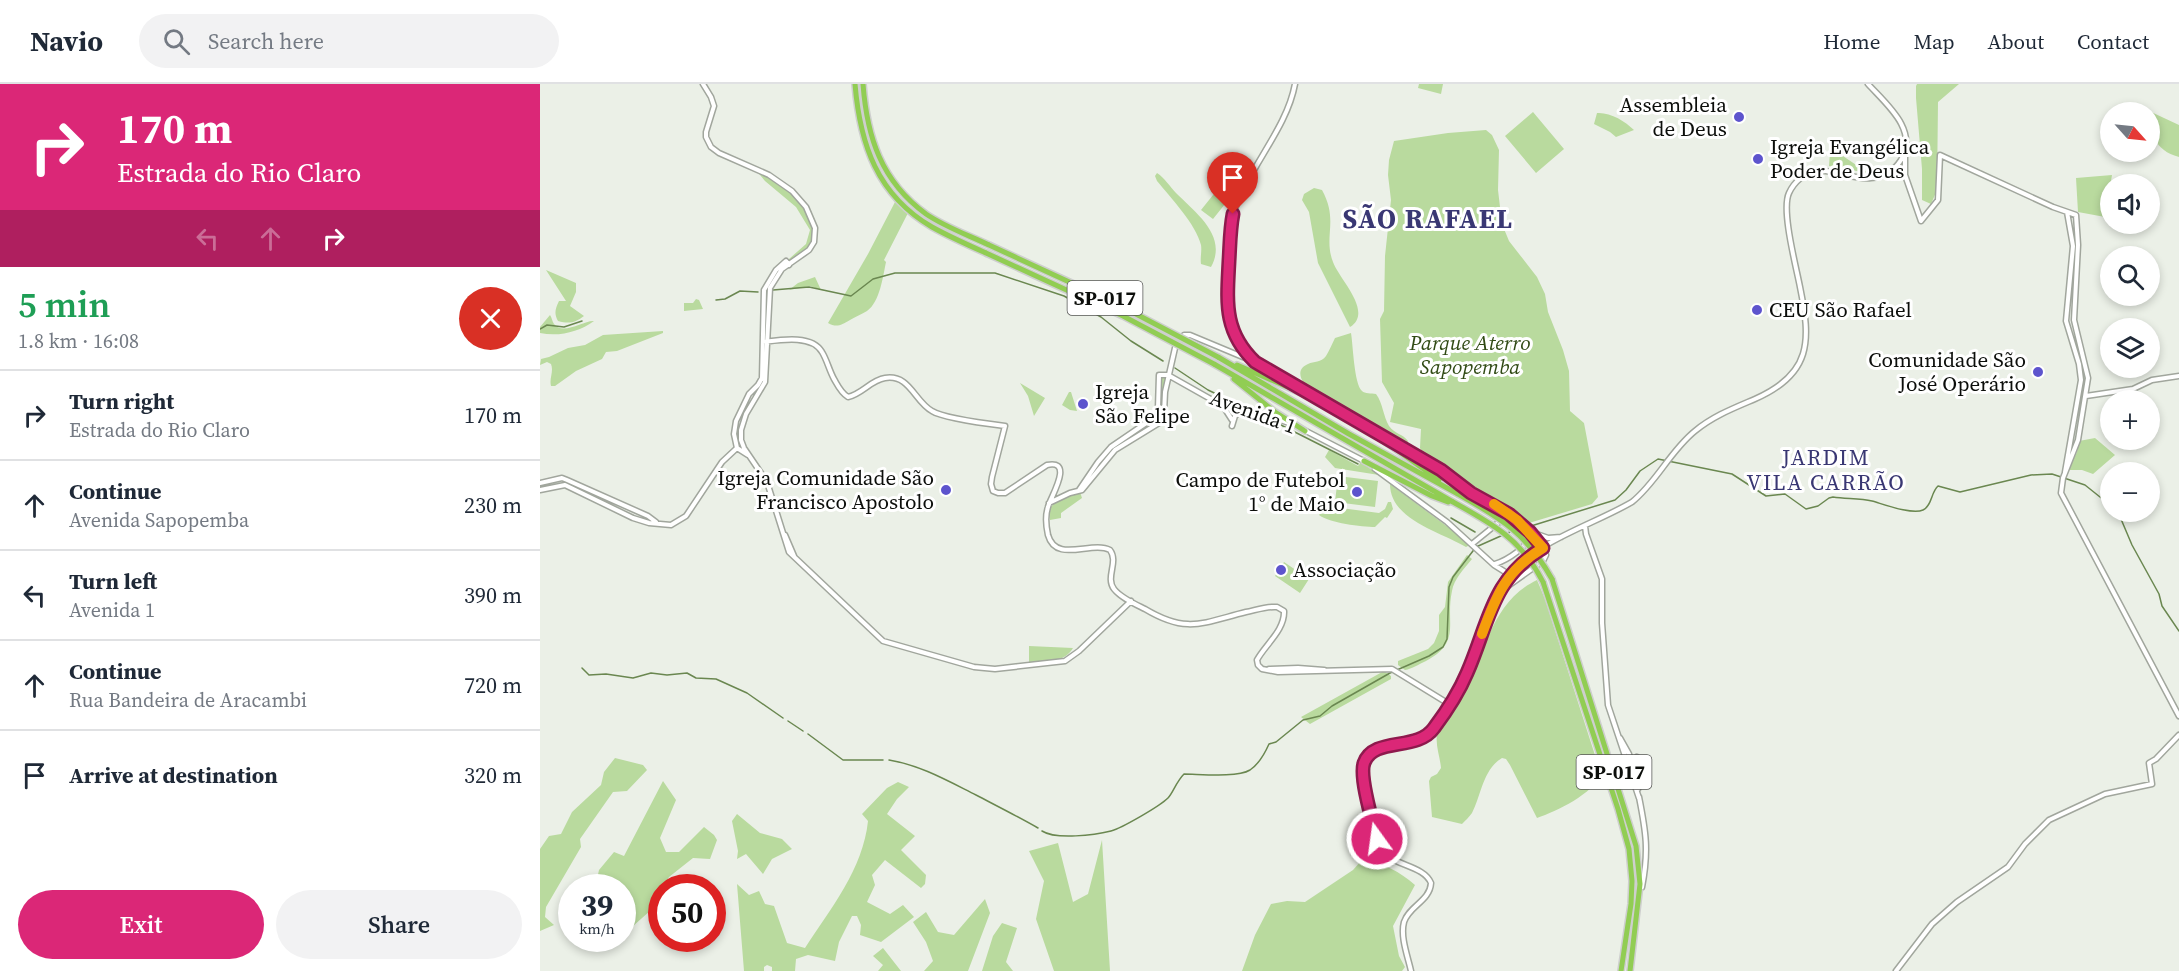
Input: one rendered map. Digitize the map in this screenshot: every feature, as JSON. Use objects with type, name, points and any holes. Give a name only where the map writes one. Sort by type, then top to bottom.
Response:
[{"type":"highway","name":"SP-017","points":[[855,84],[860,129],[877,172],[889,190],[925,223],[1123,315],[1214,364],[1494,525],[1510,537],[1532,562],[1543,582],[1609,780],[1629,849],[1632,881],[1631,904],[1621,971]]},
{"type":"highway","name":"SP-017","points":[[862,84],[870,136],[887,173],[894,183],[926,214],[955,230],[1115,303],[1229,363],[1340,429],[1452,490],[1514,528],[1533,548],[1552,579],[1636,846],[1640,872],[1639,900],[1630,971]]},
{"type":"highway","points":[[1229,363],[1329,405]]},
{"type":"highway","points":[[1224,370],[1275,412],[1305,431]]},
{"type":"highway","points":[[1359,423],[1452,490]]},
{"type":"highway","points":[[1364,461],[1441,500],[1453,502]]},
{"type":"main road","points":[[702,84],[714,106],[706,132],[711,147],[719,153],[764,172],[786,186],[801,200],[813,221],[815,236],[812,246],[804,255],[787,263],[778,274],[769,292],[762,378],[749,394],[740,434],[749,456],[767,482],[783,533],[794,556],[880,638],[974,667],[995,669],[1065,661],[1079,651],[1131,601]]},
{"type":"main road","points":[[1255,362],[1242,348],[1231,326],[1227,307],[1232,222],[1241,195],[1287,108],[1295,84]]},
{"type":"main road","points":[[1868,84],[1899,119],[1905,133],[1905,175]]},
{"type":"main road","points":[[1411,971],[1404,925],[1409,913],[1428,895],[1431,883],[1424,874],[1390,857],[1380,845],[1362,774],[1368,756],[1376,750],[1425,737],[1434,728],[1467,675],[1499,592],[1523,561],[1565,536],[1632,502],[1644,492],[1687,438],[1706,422],[1772,390],[1787,379],[1799,363],[1806,340],[1807,322],[1787,212],[1788,196],[1796,182],[1808,174],[1819,171],[1871,178],[1887,174],[1898,165],[1906,150]]},
{"type":"main road","points":[[1898,165],[1905,175],[1921,221],[1938,200],[1940,155],[2076,215],[2078,245],[2074,320],[2088,372],[2086,396],[2061,484],[2061,495],[2179,716]]},
{"type":"main road","points":[[2067,212],[2073,246],[2066,321],[2081,371],[2075,437]]},
{"type":"main road","name":"Avenida 1","points":[[1510,575],[1494,565],[1438,515],[1364,461],[1305,431],[1267,415],[1222,406],[1168,375],[1175,348],[1184,335],[1190,334],[1255,362],[1435,466],[1471,493],[1509,514],[1543,548]]},
{"type":"main road","points":[[749,456],[737,448],[735,428],[765,382],[765,341]]},
{"type":"main road","points":[[765,341],[802,341],[819,348],[843,394],[848,397],[856,395],[878,380],[895,378],[909,386],[932,411],[1005,426],[992,477],[992,488],[998,493],[1005,493],[1044,467],[1054,464],[1058,466],[1060,474],[1049,504],[1046,523],[1049,539],[1065,550],[1098,547],[1110,550],[1114,559],[1111,573],[1112,584],[1116,591],[1166,621],[1181,625],[1206,623],[1269,607],[1281,608],[1284,614],[1282,623],[1257,660],[1260,667],[1265,670],[1278,672],[1395,671],[1449,704]]},
{"type":"main road","points":[[1239,355],[1242,348]]},
{"type":"main road","points":[[1049,504],[1081,490],[1115,450],[1159,423],[1164,413],[1168,375],[1160,375],[1158,408],[1155,417],[1111,447],[1098,462],[1081,490]]},
{"type":"main road","points":[[2086,396],[2179,376]]},
{"type":"main road","points":[[1222,406],[1230,415],[1232,423],[1237,414],[1243,410]]},
{"type":"main road","points":[[540,490],[561,484],[567,485],[633,518],[649,524],[671,525],[686,516],[722,462],[737,448]]},
{"type":"main road","points":[[540,483],[562,478],[648,516],[657,523]]},
{"type":"main road","points":[[1473,545],[1509,514]]},
{"type":"main road","points":[[1585,526],[1602,579],[1606,687],[1611,714],[1629,764],[1646,829],[1647,850],[1639,900]]},
{"type":"main road","points":[[1579,529],[1586,534]]},
{"type":"main road","points":[[1494,565],[1527,543],[1528,531],[1548,538],[1565,536]]},
{"type":"main road","points":[[1499,592],[1544,561],[1546,555],[1543,548]]},
{"type":"main road","points":[[1265,670],[1313,668],[1326,670]]},
{"type":"main road","points":[[1305,672],[1313,668]]},
{"type":"main road","points":[[1896,971],[1939,917],[1966,895],[2008,867],[2025,844],[2051,818],[2105,794],[2152,784],[2150,763],[2179,735]]},
{"type":"main road","points":[[1618,736],[1629,754],[1629,764]]},
{"type":"main road","points":[[1629,754],[1638,757],[1629,764]]},
{"type":"green space","points":[[1419,84],[1443,84],[1441,94],[1418,88]]},
{"type":"green space","points":[[1917,84],[1959,84],[1938,102],[1937,190],[1931,204],[1922,200]]},
{"type":"green space","points":[[1533,112],[1564,149],[1536,173],[1505,136]]},
{"type":"green space","points":[[1597,113],[1617,118],[1634,130],[1616,137],[1594,124]]},
{"type":"green space","points":[[2160,116],[2179,125],[2179,157],[2160,146]]},
{"type":"green space","name":"Parque Aterro Sapopemba","points":[[1486,130],[1492,135],[1499,150],[1498,190],[1502,224],[1509,241],[1537,277],[1545,294],[1548,312],[1569,371],[1570,411],[1584,423],[1598,497],[1592,504],[1529,523],[1423,454],[1420,448],[1421,429],[1390,422],[1394,403],[1382,382],[1380,319],[1384,311],[1385,256],[1391,200],[1389,160],[1394,141]]},
{"type":"green space","points":[[1830,152],[1840,154],[1868,173],[1829,166]]},
{"type":"green space","points":[[755,169],[790,191],[802,203],[810,218],[813,234],[810,245],[790,261],[789,259],[806,244],[810,230],[796,207],[765,181]]},
{"type":"green space","points":[[1157,173],[1200,217],[1213,235],[1216,245],[1211,267],[1201,264],[1201,247],[1194,228],[1157,181],[1155,176]]},
{"type":"green space","points":[[2100,176],[2100,216],[2078,212],[2076,178]]},
{"type":"green space","points":[[1314,188],[1322,190],[1327,201],[1330,220],[1329,244],[1333,262],[1357,304],[1356,321],[1350,327],[1318,263],[1309,212],[1302,200],[1304,194]]},
{"type":"green space","points":[[1217,190],[1229,199],[1213,219],[1201,210]]},
{"type":"green space","points":[[895,202],[908,213],[884,260],[886,262],[882,281],[875,302],[867,311],[837,326],[828,323],[868,254]]},
{"type":"green space","points":[[546,270],[576,283],[576,292],[570,306],[584,316],[572,322],[558,321],[556,309],[559,301],[566,301]]},
{"type":"green space","points":[[815,277],[821,290],[810,286],[789,290],[798,283]]},
{"type":"green space","points":[[696,299],[699,300],[703,309],[684,311],[684,303],[693,303]]},
{"type":"green space","points":[[550,315],[554,324],[563,328],[594,321],[568,333],[540,333],[540,327]]},
{"type":"green space","points":[[663,331],[663,333],[617,351],[606,352],[602,359],[576,371],[555,386],[551,386],[551,364],[547,362],[540,365],[541,359],[568,348],[585,345],[603,335]]},
{"type":"green space","points":[[1351,333],[1359,387],[1365,393],[1376,394],[1389,426],[1408,441],[1407,444],[1305,386],[1300,374],[1303,367],[1324,358],[1335,338]]},
{"type":"green space","points":[[1162,376],[1166,378],[1162,413],[1159,420],[1154,426],[1136,434],[1154,421],[1158,415]]},
{"type":"green space","points":[[1020,383],[1045,398],[1034,416],[1028,396]]},
{"type":"green space","points":[[1071,392],[1077,411],[1062,405]]},
{"type":"green space","points":[[2095,438],[2100,442],[2100,450],[2109,450],[2115,455],[2107,462],[2100,462],[2100,468],[2093,474],[2082,470],[2068,470],[2077,452],[2079,441]]},
{"type":"green space","points":[[1329,450],[1358,466],[1361,462],[1379,475],[1335,468],[1325,457]]},
{"type":"green space","name":"Campo de Futebol 1° de Maio","points":[[1338,476],[1378,481],[1375,507],[1335,502]]},
{"type":"green space","points":[[1390,484],[1468,542],[1468,546],[1431,530],[1407,516],[1392,496]]},
{"type":"green space","points":[[1080,492],[1082,498],[1061,513],[1061,518],[1050,520],[1051,508],[1054,504],[1062,498]]},
{"type":"green space","points":[[1329,496],[1333,497],[1333,507],[1379,513],[1385,509],[1388,502],[1391,502],[1393,509],[1387,518],[1385,517],[1375,527],[1346,524],[1319,515],[1326,506],[1323,502]]},
{"type":"green space","points":[[1467,555],[1472,559],[1457,578],[1452,591],[1450,631],[1444,647],[1426,661],[1405,670],[1398,665],[1398,661],[1428,649],[1434,643],[1439,631],[1439,615],[1445,607],[1448,582]]},
{"type":"green space","points":[[1284,562],[1309,579],[1300,593],[1275,576]]},
{"type":"green space","points":[[1537,580],[1601,774],[1583,795],[1537,818],[1510,765],[1506,759],[1502,758],[1491,769],[1472,813],[1462,824],[1432,817],[1429,781],[1441,768],[1437,740],[1439,727],[1463,693],[1499,615],[1509,601]]},
{"type":"green space","points":[[1029,646],[1073,648],[1060,659],[1029,663]]},
{"type":"green space","points":[[1384,671],[1391,676],[1391,679],[1310,724],[1301,717]]},
{"type":"green space","points":[[615,758],[643,765],[647,770],[627,791],[613,792],[580,839],[581,847],[565,874],[558,874],[558,886],[546,907],[545,917],[554,925],[540,931],[540,849],[549,836],[561,834],[572,812],[601,785],[604,772]]},
{"type":"green space","points":[[663,781],[676,800],[660,838],[666,852],[679,852],[704,827],[717,840],[710,859],[693,858],[673,874],[648,874],[648,913],[636,923],[636,874],[598,874],[614,852],[624,856]]},
{"type":"green space","points":[[898,782],[909,787],[887,814],[915,836],[901,850],[926,875],[925,884],[921,888],[885,860],[872,875],[875,885],[867,902],[890,914],[903,905],[914,917],[881,942],[860,935],[861,925],[857,916],[852,916],[839,942],[835,961],[808,955],[796,959],[795,971],[772,971],[772,967],[767,965],[764,971],[744,971],[737,884],[749,895],[759,891],[765,904],[774,906],[787,943],[805,948],[853,872],[865,839],[868,821],[862,814],[887,788]]},
{"type":"green space","points":[[737,814],[760,833],[782,839],[792,849],[772,859],[763,874],[746,854],[737,859],[738,851],[732,821]]},
{"type":"green space","points":[[1102,840],[1110,971],[1054,971],[1036,919],[1044,881],[1029,851],[1058,843],[1073,902],[1088,894]]},
{"type":"green space","points":[[1361,861],[1391,868],[1415,885],[1393,926],[1399,956],[1405,967],[1402,971],[1242,971],[1255,935],[1271,904],[1287,901],[1305,902],[1353,870]]},
{"type":"green space","points":[[985,899],[990,913],[968,971],[924,971],[933,961],[926,942],[913,922],[926,912],[938,932],[954,935]]},
{"type":"green space","points":[[1002,923],[1017,928],[1006,962],[1013,971],[982,971],[993,936]]},
{"type":"green space","points":[[883,948],[901,971],[878,971],[883,965],[873,956]]},
{"type":"waterway","points":[[773,290],[809,287],[851,296],[873,279],[895,273],[995,273],[1064,296],[1101,317],[1131,341],[1163,361]]},
{"type":"waterway","points":[[716,300],[725,299],[740,291],[758,292]]},
{"type":"waterway","points":[[540,329],[547,325],[564,327],[582,321]]},
{"type":"waterway","points":[[1175,368],[1208,390],[1229,400]]},
{"type":"waterway","points":[[1273,421],[1358,464]]},
{"type":"waterway","points":[[1531,526],[1615,500],[1626,490],[1640,471],[1658,459],[1732,474],[1766,496],[1785,494],[1806,509],[1818,506],[1833,497],[1867,500],[1918,511],[1926,508],[1938,486],[1960,492],[2031,475],[2052,474],[2085,485],[2100,497]]},
{"type":"waterway","points":[[1451,518],[1475,532]]},
{"type":"waterway","points":[[2122,522],[2159,594],[2162,606],[2179,631]]},
{"type":"waterway","points":[[1042,831],[1066,836],[1111,831],[1164,802],[1184,774],[1227,775],[1250,770],[1259,762],[1269,744],[1276,742],[1303,720],[1320,716],[1332,706],[1390,673],[1429,656],[1443,647],[1447,639],[1449,587],[1453,577],[1476,547],[1512,531]]},
{"type":"waterway","points":[[582,668],[589,675],[606,674],[633,678],[651,673],[667,675],[687,673],[696,678],[716,679],[747,693],[783,718]]},
{"type":"waterway","points":[[788,721],[803,731]]},
{"type":"waterway","points":[[808,734],[843,760],[883,760]]},
{"type":"waterway","points":[[889,760],[934,774],[1038,828]]},
{"type":"slow traffic","points":[[1482,634],[1505,582],[1519,565],[1543,548],[1517,520],[1494,504]]},
{"type":"place","name":"Assembleia de Deus","points":[[1739,117]]},
{"type":"place","name":"Igreja Evangélica Poder de Deus","points":[[1758,159]]},
{"type":"place","name":"CEU São Rafael","points":[[1757,310]]},
{"type":"place","name":"Comunidade São José Operário","points":[[2038,372]]},
{"type":"place","name":"Igreja São Felipe","points":[[1083,404]]},
{"type":"place","name":"Igreja Comunidade São Francisco Apostolo","points":[[946,490]]},
{"type":"place","name":"Campo de Futebol 1° de Maio","points":[[1357,492]]},
{"type":"place","name":"Associação","points":[[1281,570]]},
{"type":"district","name":"SÃO RAFAEL","points":[[1428,219]]},
{"type":"district","name":"JARDIM VILA CARRÃO","points":[[1826,470]]},
{"type":"route","points":[[1233,214],[1226,299],[1228,316],[1235,336],[1248,355],[1255,362],[1408,450],[1452,477],[1471,493],[1509,514],[1530,532],[1543,548],[1519,565],[1505,582],[1494,603],[1467,675],[1430,733],[1418,741],[1376,750],[1365,761],[1362,774],[1377,839]]}]
